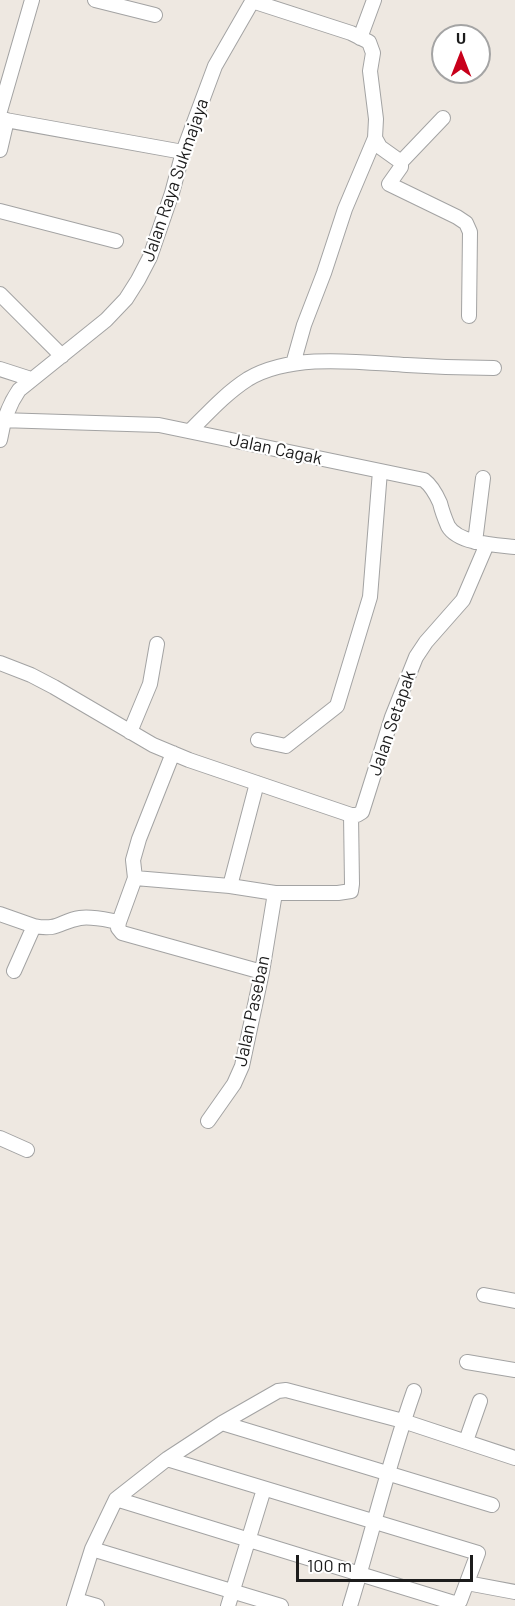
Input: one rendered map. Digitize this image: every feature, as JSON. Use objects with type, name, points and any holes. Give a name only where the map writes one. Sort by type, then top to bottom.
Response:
[{"type":"street","points":[[0,150],[2,117],[32,0]]},
{"type":"street","points":[[95,0],[155,15]]},
{"type":"street","points":[[252,0],[360,38],[369,42],[373,53],[370,71],[376,119],[375,138],[345,209],[304,325],[293,364]]},
{"type":"street","name":"Jalan Raya Sukmajaya","points":[[0,440],[1,420],[19,390],[106,320],[126,299],[138,280],[162,224],[183,152],[215,66],[252,0]]},
{"type":"street","points":[[360,38],[374,0]]},
{"type":"street","points":[[2,117],[183,152]]},
{"type":"street","points":[[443,118],[401,162],[389,182],[391,186],[466,223],[470,232],[469,316]]},
{"type":"street","points":[[375,138],[380,147],[401,162]]},
{"type":"street","points":[[0,211],[116,241]]},
{"type":"street","points":[[0,294],[62,356]]},
{"type":"street","points":[[190,431],[219,401],[249,379],[276,367],[293,364],[357,362],[494,368]]},
{"type":"street","points":[[0,369],[31,379]]},
{"type":"street","name":"Jalan Cagak","points":[[1,420],[150,424],[380,471],[428,483],[436,494],[448,526],[454,532],[481,543],[515,547]]},
{"type":"street","points":[[258,740],[286,746],[337,706],[369,597],[380,471]]},
{"type":"street","points":[[481,543],[483,478]]},
{"type":"street","name":"Jalan Setapak","points":[[351,815],[362,812],[392,717],[416,657],[426,642],[463,600],[481,543]]},
{"type":"street","points":[[130,732],[150,684],[157,644]]},
{"type":"street","points":[[0,663],[47,683],[153,745],[351,815],[351,891],[275,893],[230,886],[135,878]]},
{"type":"street","points":[[173,753],[139,839],[133,860],[135,878],[118,922],[118,928],[122,933],[262,972]]},
{"type":"street","points":[[230,886],[257,783]]},
{"type":"street","name":"Jalan Paseban","points":[[208,1121],[234,1084],[242,1066],[262,972],[275,893]]},
{"type":"street","points":[[0,914],[44,928],[58,927],[72,920],[84,918],[118,922]]},
{"type":"street","points":[[14,971],[34,926]]},
{"type":"street","points":[[0,1138],[27,1150]]},
{"type":"street","points":[[484,1294],[515,1301]]},
{"type":"street","points":[[467,1362],[515,1370]]},
{"type":"street","points":[[97,1606],[75,1603],[92,1549],[116,1499],[167,1459],[222,1423],[278,1391],[286,1390],[404,1421],[515,1458]]},
{"type":"street","points":[[350,1606],[388,1472],[414,1391]]},
{"type":"street","points":[[466,1441],[480,1401]]},
{"type":"street","points":[[222,1423],[492,1505]]},
{"type":"street","points":[[116,1499],[454,1603],[460,1601],[478,1553],[167,1459]]},
{"type":"street","points":[[228,1606],[264,1489]]},
{"type":"street","points":[[92,1549],[281,1606]]},
{"type":"street","points":[[467,1583],[515,1592]]}]
